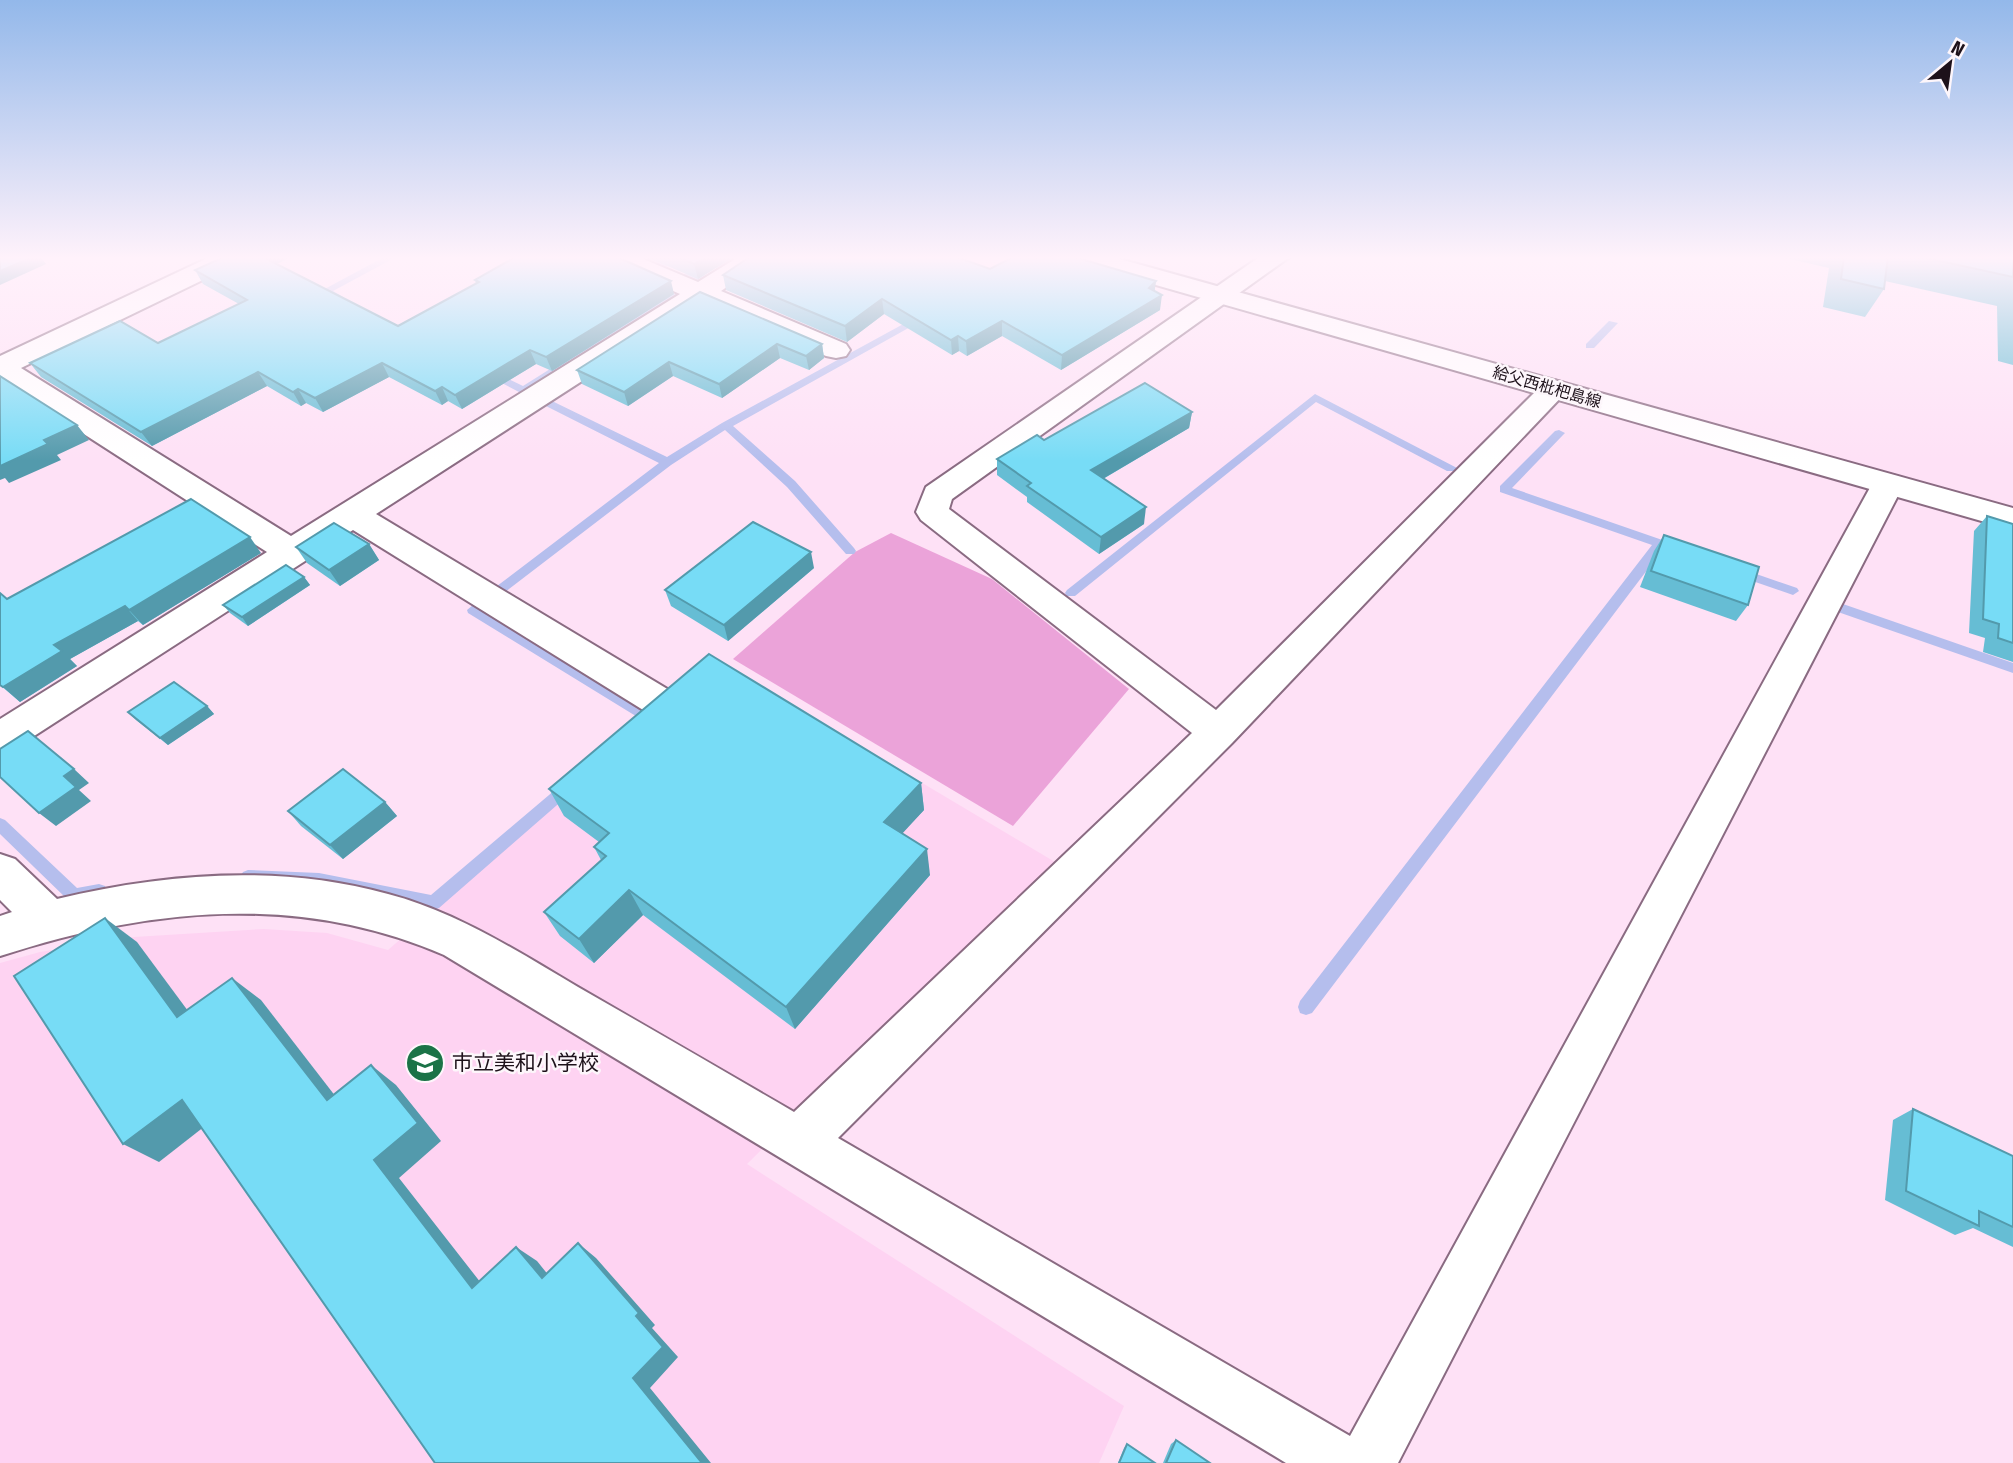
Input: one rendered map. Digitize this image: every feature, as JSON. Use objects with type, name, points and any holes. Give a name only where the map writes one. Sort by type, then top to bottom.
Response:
[{"type":"street","points":[[0,367],[90,324]]},
{"type":"street","points":[[0,738],[652,324]]},
{"type":"street","points":[[775,324],[836,350]]},
{"type":"street","points":[[1180,324],[937,494],[932,512],[1218,732]]},
{"type":"street","name":"給父西枇杷島線","points":[[1322,324],[2013,519]]},
{"type":"street","points":[[0,367],[293,553]]},
{"type":"street","points":[[801,1140],[1218,732],[1554,389]]},
{"type":"street","points":[[1367,1463],[1888,484]]},
{"type":"street","points":[[352,515],[661,703]]},
{"type":"street","points":[[0,872],[49,920]]},
{"type":"street","points":[[0,936],[49,920],[137,902],[228,895],[313,898],[386,912],[460,941],[801,1140],[1341,1463]]},
{"type":"shaded area","points":[[891,533],[992,579],[1129,689],[1013,826],[733,659],[855,552]]},
{"type":"shaded area","name":"市立美和小学校","points":[[719,662],[1055,862],[747,1164],[1124,1406],[1099,1463],[0,1463],[0,963],[40,952],[134,937],[264,929],[327,933],[388,950]]},
{"type":"building","points":[[113,324],[126,324],[158,343],[197,324],[600,324],[546,357],[530,350],[455,395],[442,387],[435,391],[382,363],[315,398],[298,389],[293,392],[258,372],[141,432],[30,363]]},
{"type":"building","points":[[649,324],[776,324],[822,344],[806,356],[777,344],[719,384],[669,362],[624,392],[577,370]]},
{"type":"building","points":[[925,324],[996,324],[966,341],[958,336],[951,340]]},
{"type":"building","points":[[1008,324],[1113,324],[1062,355]]},
{"type":"building","points":[[0,376],[77,425],[44,440],[48,444],[0,466]]},
{"type":"building","points":[[1145,383],[1192,412],[1091,470],[1146,507],[1101,537],[1027,486],[1031,483],[997,459],[1037,435],[1044,440]]},
{"type":"building","points":[[191,499],[250,537],[129,610],[125,606],[54,645],[62,651],[3,687],[0,685],[0,593],[7,599]]},
{"type":"building","points":[[1987,516],[2013,524],[2013,643],[1998,638],[1999,624],[1983,619]]},
{"type":"building","points":[[753,522],[811,552],[724,625],[665,590]]},
{"type":"building","points":[[334,523],[369,544],[329,570],[296,547]]},
{"type":"building","points":[[1664,535],[1759,567],[1748,605],[1651,571]]},
{"type":"building","points":[[286,565],[304,577],[242,617],[223,605]]},
{"type":"building","points":[[709,654],[921,783],[884,822],[927,849],[786,1007],[629,890],[579,939],[544,912],[606,856],[594,847],[609,833],[549,789]]},
{"type":"building","points":[[174,682],[207,706],[160,738],[128,712]]},
{"type":"building","points":[[28,731],[74,769],[64,776],[76,787],[39,813],[0,777],[0,749]]},
{"type":"building","points":[[343,769],[385,802],[330,845],[288,811]]},
{"type":"building","points":[[105,918],[177,1017],[232,978],[327,1100],[371,1065],[418,1123],[374,1160],[472,1288],[516,1247],[542,1278],[578,1243],[639,1313],[636,1316],[663,1347],[633,1378],[702,1463],[435,1463],[182,1100],[123,1144],[14,976]]},
{"type":"building","points":[[1913,1109],[2013,1156],[2013,1227],[1979,1211],[1979,1226],[1906,1191]]},
{"type":"building","points":[[1176,1440],[1210,1463],[1166,1463]]},
{"type":"building","points":[[1127,1444],[1155,1463],[1119,1463]]},
{"type":"waterway","points":[[490,374],[523,390],[627,324]]},
{"type":"waterway","points":[[726,425],[908,324]]},
{"type":"waterway","points":[[1590,346],[1612,324]]},
{"type":"waterway","points":[[1071,593],[1315,397],[1451,468]]},
{"type":"waterway","points":[[548,403],[667,462]]},
{"type":"waterway","points":[[667,462],[726,425]]},
{"type":"waterway","points":[[726,425],[791,484],[850,551]]},
{"type":"waterway","points":[[1559,433],[1504,489],[1667,546]]},
{"type":"waterway","points":[[501,589],[667,462]]},
{"type":"waterway","points":[[1306,1007],[1660,544]]},
{"type":"waterway","points":[[1739,572],[1793,591]]},
{"type":"waterway","points":[[479,605],[473,610],[649,717],[644,722]]},
{"type":"waterway","points":[[1843,609],[2013,668]]},
{"type":"waterway","points":[[248,877],[319,880],[433,903],[567,788]]},
{"type":"waterway","points":[[0,824],[74,895],[99,891]]},
{"type":"place","name":"市立美和小学校","points":[[425,1063]]}]
